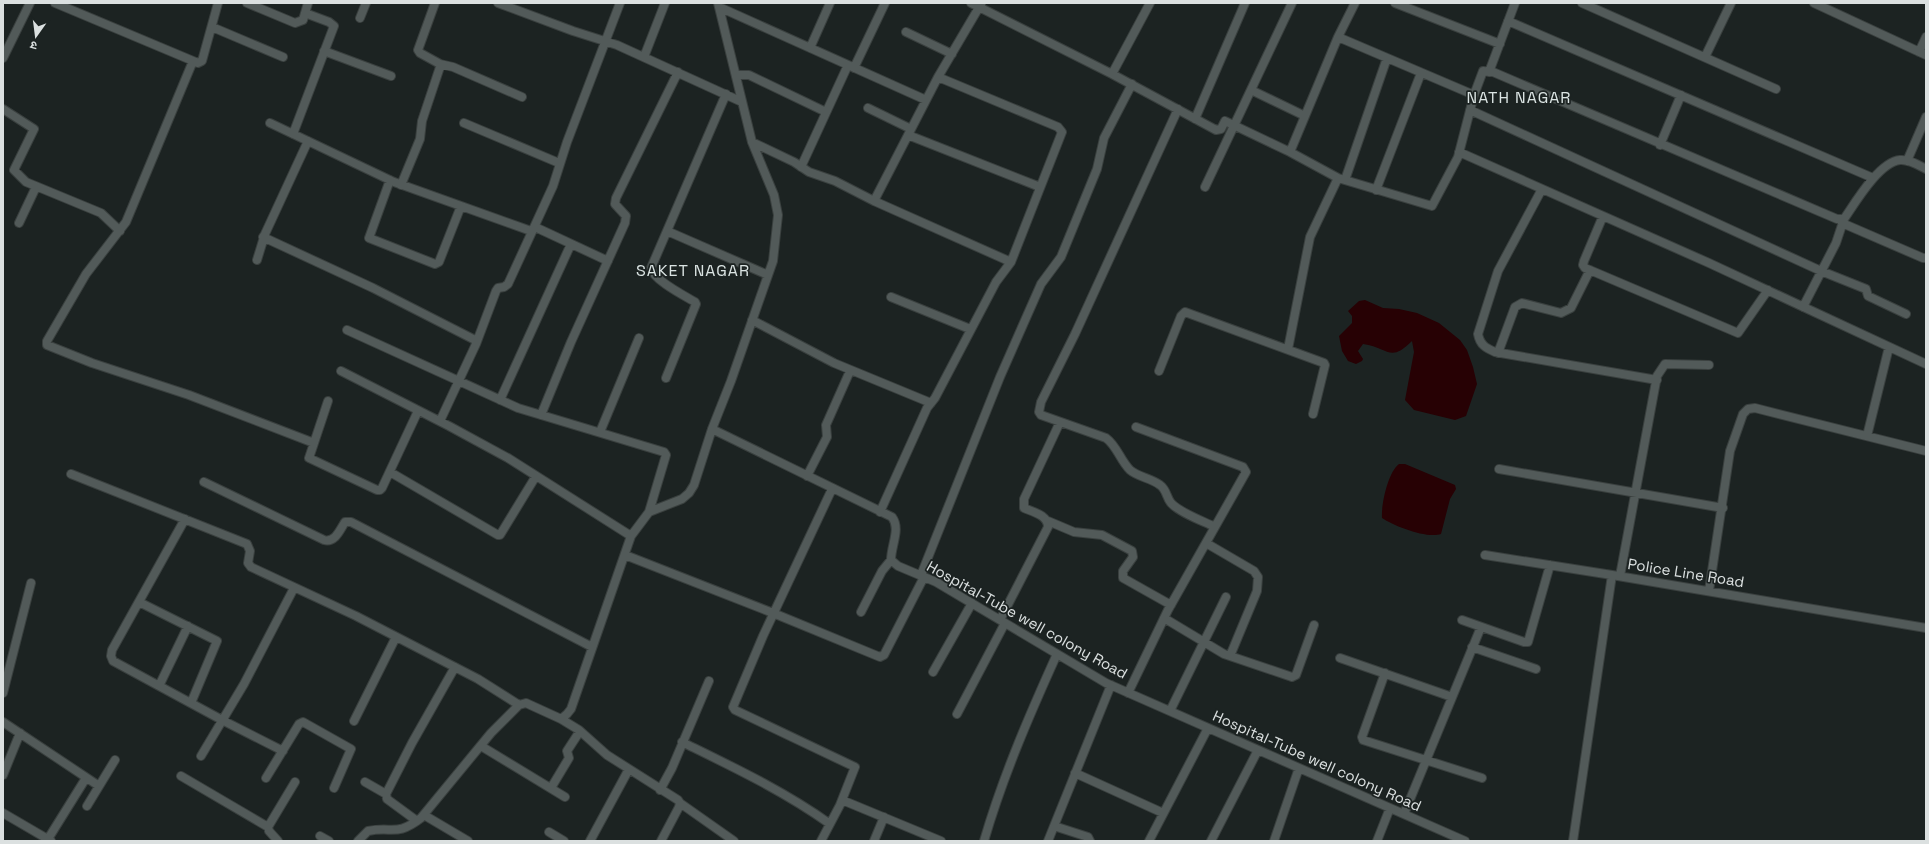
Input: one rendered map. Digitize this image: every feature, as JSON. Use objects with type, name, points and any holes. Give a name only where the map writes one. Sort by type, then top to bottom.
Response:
[{"type":"street","points":[[3,58],[30,3]]},
{"type":"street","points":[[55,3],[198,63],[202,61],[218,3]]},
{"type":"street","points":[[247,3],[292,22],[300,22],[303,20],[308,3]]},
{"type":"street","points":[[360,18],[366,3]]},
{"type":"street","points":[[435,3],[418,50],[420,53],[440,64],[453,67],[522,97]]},
{"type":"street","points":[[498,3],[644,57],[742,102]]},
{"type":"street","points":[[440,421],[477,341],[496,291],[498,288],[504,287],[508,284],[553,186],[559,164],[604,41],[620,3]]},
{"type":"street","points":[[644,57],[665,3]]},
{"type":"street","points":[[810,48],[830,3]]},
{"type":"street","points":[[801,167],[826,112],[885,3]]},
{"type":"street","points":[[971,3],[980,5],[1132,84],[1216,130],[1221,129],[1225,121],[1290,152],[1341,179],[1432,206],[1459,152],[1474,95],[1483,71],[1489,72],[1843,221],[1923,258],[1926,258]]},
{"type":"street","points":[[1112,74],[1150,3]]},
{"type":"street","points":[[1195,119],[1245,3]]},
{"type":"street","points":[[1206,187],[1292,3]]},
{"type":"street","points":[[1290,152],[1338,37],[1355,3]]},
{"type":"street","points":[[1395,3],[1500,44]]},
{"type":"street","points":[[1489,72],[1515,3]]},
{"type":"street","points":[[1582,3],[1776,89]]},
{"type":"street","points":[[1704,57],[1731,3]]},
{"type":"street","points":[[1814,3],[1922,54],[1926,37]]},
{"type":"street","points":[[719,5],[851,67],[926,100]]},
{"type":"street","points":[[649,512],[682,499],[689,493],[694,485],[712,428],[773,261],[778,215],[774,195],[752,142],[719,5]]},
{"type":"street","points":[[874,201],[938,77],[980,5]]},
{"type":"street","points":[[293,134],[334,26],[329,22],[305,13]]},
{"type":"street","points":[[1508,21],[1873,178]]},
{"type":"street","points":[[212,27],[283,57]]},
{"type":"street","points":[[906,32],[952,54]]},
{"type":"street","points":[[1338,37],[1474,95]]},
{"type":"street","points":[[324,51],[391,76]]},
{"type":"street","points":[[1288,349],[1310,237],[1341,179],[1387,58]]},
{"type":"street","points":[[193,61],[126,222],[82,280],[47,345],[92,363],[188,395],[314,443]]},
{"type":"street","points":[[401,185],[420,139],[422,122],[440,64]]},
{"type":"street","points":[[541,415],[571,342],[626,219],[626,216],[615,204],[616,198],[678,72]]},
{"type":"street","points":[[1376,190],[1421,73]]},
{"type":"street","points":[[736,75],[749,75],[826,112]]},
{"type":"street","points":[[880,512],[927,408],[996,282],[1010,262],[1062,132],[1058,127],[938,77]]},
{"type":"street","points":[[625,555],[773,613],[880,658],[884,655],[923,576],[1000,377],[1041,284],[1061,257],[1097,169],[1104,138],[1132,84]]},
{"type":"street","points":[[1251,90],[1305,116]]},
{"type":"street","points":[[666,378],[696,304],[657,278],[652,271],[667,230],[726,94]]},
{"type":"street","points":[[1660,145],[1681,95]]},
{"type":"street","points":[[868,108],[910,132],[1040,187]]},
{"type":"street","points":[[3,109],[34,129],[14,170],[21,179],[101,213],[120,231]]},
{"type":"street","points":[[1178,109],[1075,334],[1041,402],[1039,412],[1041,416],[1106,438],[1113,442],[1125,464],[1132,471],[1161,485],[1166,491],[1168,498],[1175,506],[1215,527]]},
{"type":"street","points":[[1470,110],[1822,271],[1866,289],[1868,296],[1906,314]]},
{"type":"street","points":[[1907,161],[1926,117]]},
{"type":"street","points":[[464,122],[559,164]]},
{"type":"street","points":[[270,123],[401,185],[533,229],[608,261]]},
{"type":"street","points":[[257,260],[263,236],[308,141]]},
{"type":"street","points":[[752,142],[810,172],[835,181],[874,201],[1010,262]]},
{"type":"street","points":[[1459,152],[1768,290],[1926,364]]},
{"type":"street","points":[[1803,307],[1836,243],[1843,221],[1873,178],[1882,169],[1896,161],[1907,161],[1926,169]]},
{"type":"street","points":[[390,180],[369,238],[435,264],[439,262],[461,206]]},
{"type":"street","points":[[19,223],[36,186]]},
{"type":"street","points":[[1542,189],[1498,271],[1478,334],[1479,341],[1484,347],[1498,353],[1657,380]]},
{"type":"street","points":[[1603,216],[1583,265],[1590,270],[1738,333],[1768,290]]},
{"type":"street","points":[[667,230],[768,275]]},
{"type":"street","points":[[263,236],[373,288],[477,341]]},
{"type":"street","points":[[500,400],[571,244]]},
{"type":"street","points":[[1498,353],[1515,308],[1518,304],[1522,302],[1561,313],[1567,311],[1571,308],[1590,270]]},
{"type":"street","points":[[891,297],[970,329]]},
{"type":"street","points":[[1159,371],[1181,316],[1185,312],[1324,363],[1325,365],[1313,414]]},
{"type":"street","points":[[752,320],[850,371],[931,403]]},
{"type":"street","points":[[347,330],[500,400],[541,415],[666,453],[649,512],[631,536],[571,709],[561,719]]},
{"type":"street","points":[[600,432],[639,338]]},
{"type":"street","points":[[1867,436],[1889,347]]},
{"type":"street","points":[[1485,555],[1616,575],[1636,492],[1657,380],[1662,367],[1665,364],[1710,365]]},
{"type":"street","points":[[340,371],[440,421],[508,458],[631,536]]},
{"type":"street","points":[[807,476],[827,437],[826,425],[850,371]]},
{"type":"street","points":[[328,401],[309,456],[310,460],[377,490],[382,488],[418,411]]},
{"type":"street","points":[[1709,591],[1723,508],[1730,451],[1743,414],[1748,410],[1755,408],[1926,451]]},
{"type":"street","points":[[1060,422],[1024,499],[1024,508],[1045,518],[1048,521],[1074,532],[1102,535],[1132,551],[1133,557],[1123,571],[1123,578],[1171,605]]},
{"type":"street","points":[[1128,692],[1164,618],[1246,472],[1246,469],[1136,427]]},
{"type":"street","points":[[712,428],[832,489],[892,517],[896,522],[897,527],[891,550],[891,560],[882,570],[861,612]]},
{"type":"street","points":[[1499,469],[1723,508]]},
{"type":"street","points":[[390,472],[498,535],[500,535],[536,476]]},
{"type":"street","points":[[71,474],[247,544],[250,551],[248,563],[251,567],[396,636],[456,667],[519,705]]},
{"type":"street","points":[[204,482],[324,540],[328,541],[334,539],[345,522],[351,522],[592,647]]},
{"type":"street","points":[[821,841],[842,800],[855,769],[854,765],[734,709],[733,704],[773,613],[832,489]]},
{"type":"street","points":[[185,519],[112,650],[111,656],[113,661],[283,751]]},
{"type":"street","points":[[957,714],[1048,527],[1048,521]]},
{"type":"street","points":[[1206,543],[1254,571],[1258,577],[1257,591],[1230,656]]},
{"type":"street","name":"Hospital-Tube well colony Road","points":[[891,560],[898,566],[923,576],[972,603],[1111,685],[1465,841]]},
{"type":"street","points":[[1462,620],[1524,642],[1528,642],[1550,565]]},
{"type":"street","name":"Police Line Road","points":[[1573,841],[1616,575],[1926,628]]},
{"type":"street","points":[[3,694],[30,583]]},
{"type":"street","points":[[201,756],[250,672],[294,588]]},
{"type":"street","points":[[1170,711],[1226,597]]},
{"type":"street","points":[[139,602],[217,641],[191,703]]},
{"type":"street","points":[[933,672],[972,603]]},
{"type":"street","points":[[1164,618],[1203,643],[1230,656],[1292,677],[1296,675],[1314,625]]},
{"type":"street","points":[[159,686],[188,626]]},
{"type":"street","points":[[1404,814],[1480,627]]},
{"type":"street","points":[[354,721],[396,636]]},
{"type":"street","points":[[1472,647],[1536,669]]},
{"type":"street","points":[[984,841],[1007,769],[1022,731],[1057,654]]},
{"type":"street","points":[[1340,658],[1452,697]]},
{"type":"street","points":[[417,821],[387,800],[386,794],[412,743],[456,667]]},
{"type":"street","points":[[1385,673],[1363,740],[1482,778]]},
{"type":"street","points":[[660,790],[672,768],[709,681]]},
{"type":"street","points":[[1048,841],[1111,685]]},
{"type":"street","points":[[358,841],[368,831],[401,830],[417,821],[424,815],[481,746],[519,705],[526,703],[561,719],[580,731],[608,755],[734,841]]},
{"type":"street","points":[[3,722],[99,786]]},
{"type":"street","points":[[266,778],[301,722],[350,748],[351,751],[334,788]]},
{"type":"street","points":[[1149,841],[1208,728]]},
{"type":"street","points":[[551,788],[569,758],[567,751],[580,731]]},
{"type":"street","points":[[3,776],[20,732]]},
{"type":"street","points":[[682,742],[761,781],[812,810],[830,824]]},
{"type":"street","points":[[481,746],[565,797]]},
{"type":"street","points":[[1211,841],[1258,750]]},
{"type":"street","points":[[87,806],[115,760]]},
{"type":"street","points":[[1274,841],[1299,768]]},
{"type":"street","points":[[590,841],[629,769]]},
{"type":"street","points":[[1075,773],[1163,814]]},
{"type":"street","points":[[181,776],[268,827],[269,831],[278,841]]},
{"type":"street","points":[[3,813],[50,840],[86,778]]},
{"type":"street","points":[[268,827],[295,782]]},
{"type":"street","points":[[365,782],[386,794]]},
{"type":"street","points":[[842,800],[941,841]]},
{"type":"street","points":[[661,841],[680,803]]},
{"type":"street","points":[[1377,841],[1390,808]]},
{"type":"street","points":[[424,815],[468,841]]},
{"type":"street","points":[[874,841],[884,817]]},
{"type":"street","points":[[1054,826],[1088,837],[1090,841]]},
{"type":"street","points":[[549,832],[564,841]]},
{"type":"street","points":[[320,836],[329,841]]},
{"type":"shaded area","points":[[1365,300],[1383,308],[1399,309],[1417,313],[1439,323],[1460,340],[1467,350],[1477,384],[1466,416],[1455,420],[1414,410],[1405,400],[1414,352],[1412,341],[1405,348],[1394,353],[1363,344],[1358,351],[1363,359],[1362,361],[1356,364],[1348,361],[1342,351],[1339,336],[1352,323],[1352,316],[1348,311],[1359,301]]},
{"type":"shaded area","points":[[1399,464],[1405,464],[1455,485],[1456,489],[1450,499],[1441,534],[1428,535],[1411,531],[1394,525],[1382,518],[1386,489],[1395,468]]},
{"type":"district","name":"NATH NAGAR","points":[[1519,97]]},
{"type":"district","name":"SAKET NAGAR","points":[[693,270]]}]
